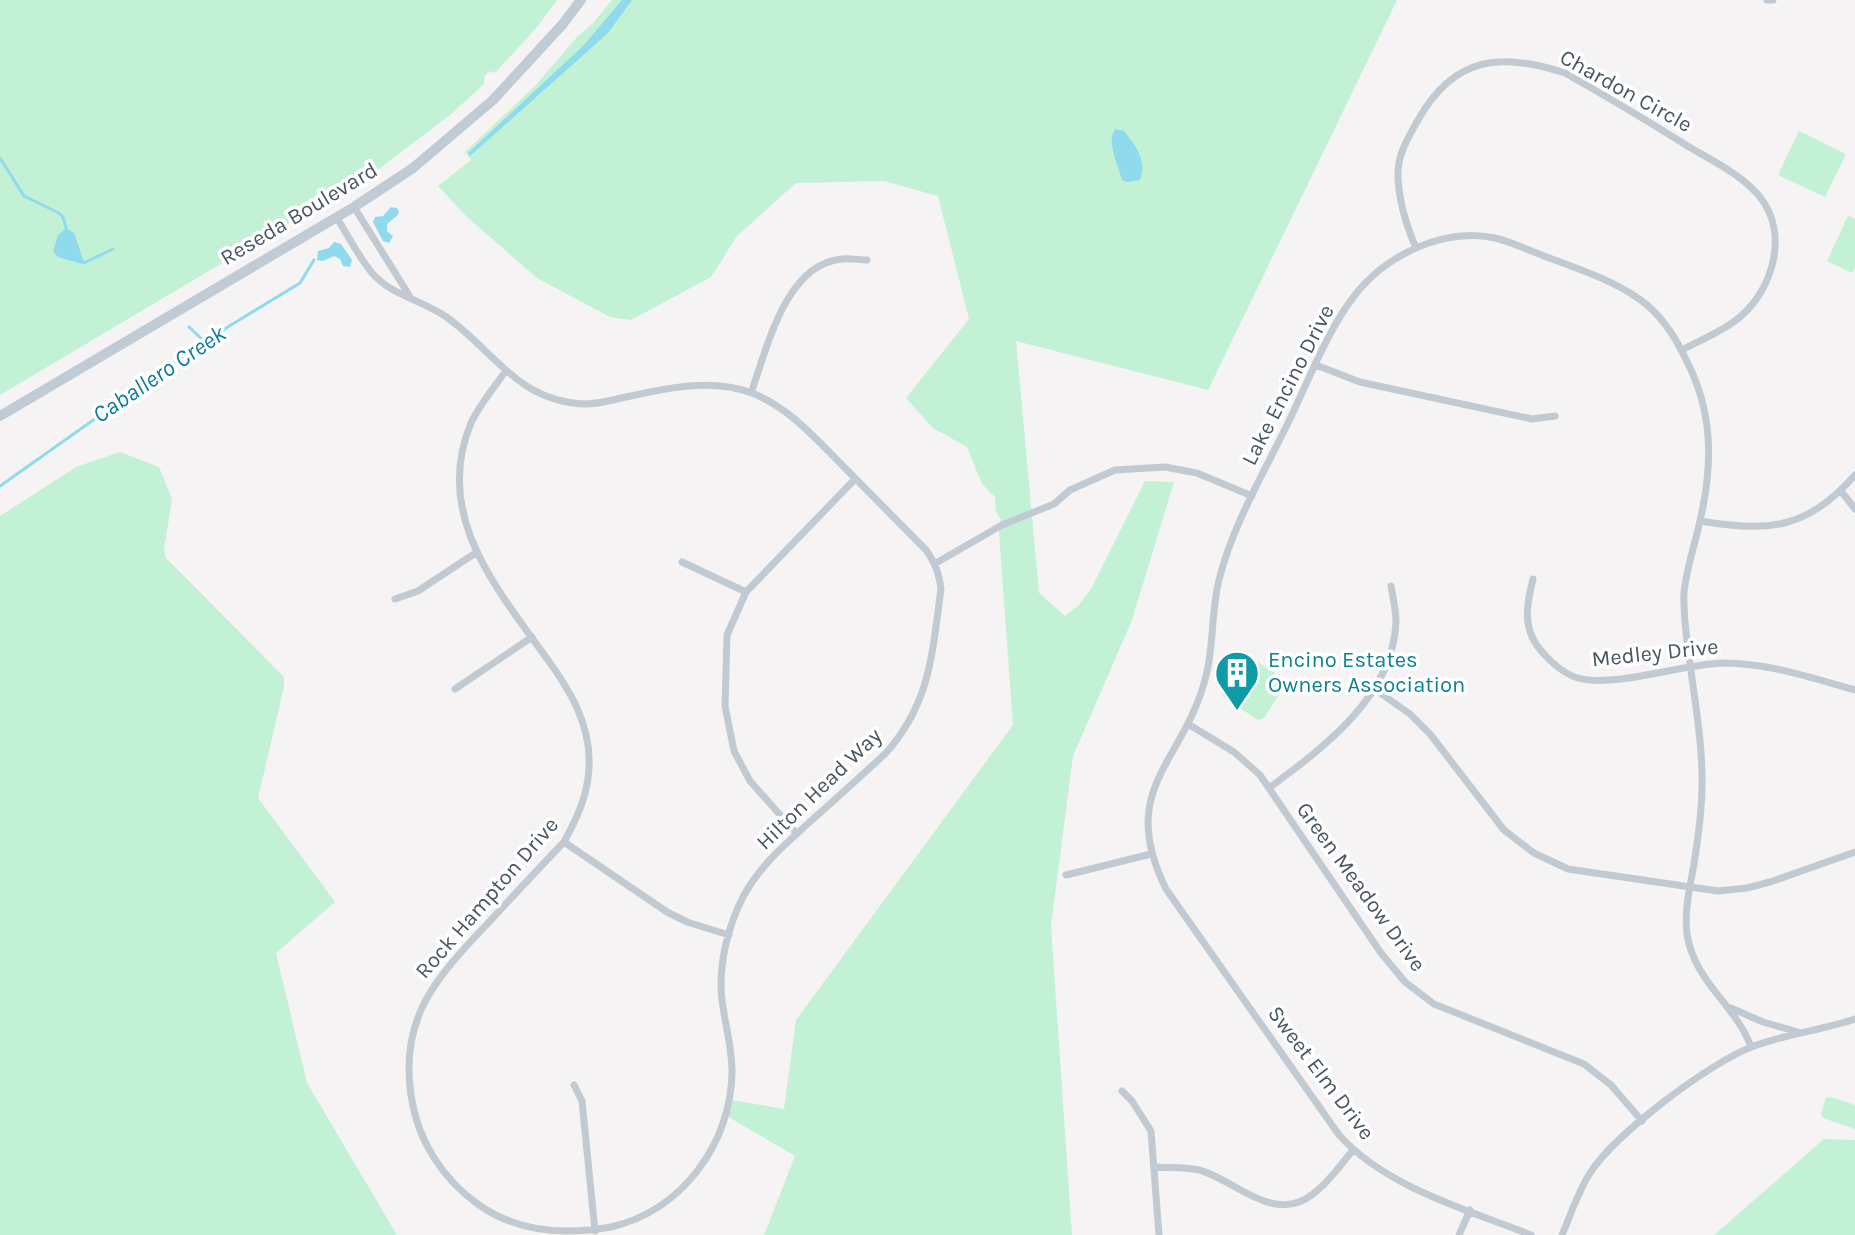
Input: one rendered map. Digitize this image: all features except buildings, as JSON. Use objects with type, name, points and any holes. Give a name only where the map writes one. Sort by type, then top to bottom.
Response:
[{"type":"main road","name":"Reseda Boulevard","points":[[0,416],[354,207],[413,168],[493,100],[581,0]]},
{"type":"street","points":[[1767,0],[1773,0]]},
{"type":"street","name":"Chardon Circle","points":[[1416,248],[1403,216],[1399,162],[1404,145],[1431,97],[1463,72],[1497,60],[1538,64],[1565,73],[1732,171],[1762,200],[1768,212],[1773,224],[1775,251],[1773,268],[1764,289],[1739,318],[1682,350]]},
{"type":"street","points":[[354,207],[387,263],[411,296]]},
{"type":"street","points":[[336,217],[372,273],[391,290],[411,296],[444,315],[505,372],[545,395],[584,404],[693,385],[730,387],[751,393],[786,410],[936,563],[1002,525],[1054,504],[1070,490],[1101,474],[1131,468],[1165,467],[1197,473],[1252,496]]},
{"type":"street","name":"Lake Encino Drive","points":[[1151,854],[1148,825],[1152,796],[1162,768],[1188,724],[1205,681],[1224,560],[1316,365],[1354,295],[1373,277],[1416,248],[1453,236],[1495,238],[1624,290],[1645,303],[1662,320],[1682,350],[1701,391],[1709,430],[1709,474],[1684,591],[1702,780],[1701,823],[1686,930],[1703,978],[1742,1025],[1751,1047]]},
{"type":"street","points":[[751,393],[778,316],[802,279],[840,258],[867,260]]},
{"type":"street","points":[[1316,365],[1360,382],[1532,419],[1555,416]]},
{"type":"street","name":"Rock Hampton Drive","points":[[505,372],[471,424],[462,452],[459,497],[465,526],[477,552],[575,701],[588,741],[587,787],[579,815],[564,842],[434,983],[413,1033],[409,1073],[415,1116],[424,1140],[437,1164],[465,1194],[481,1207],[522,1226],[566,1233],[595,1231]]},
{"type":"street","points":[[1700,521],[1738,527],[1776,527],[1810,512],[1841,491],[1855,475]]},
{"type":"street","points":[[797,834],[750,781],[734,751],[728,730],[724,682],[727,635],[746,592],[855,479]]},
{"type":"street","points":[[1841,491],[1855,509]]},
{"type":"street","points":[[395,599],[418,591],[477,552]]},
{"type":"street","points":[[682,562],[746,592]]},
{"type":"street","name":"Hilton Head Way","points":[[595,1231],[619,1225],[666,1203],[690,1180],[713,1149],[727,1107],[732,1073],[721,985],[734,916],[754,879],[797,834],[885,754],[915,712],[929,668],[941,589],[936,563]]},
{"type":"street","name":"Medley Drive","points":[[1533,579],[1526,615],[1532,637],[1538,648],[1561,671],[1577,678],[1594,680],[1691,666],[1751,664],[1797,673],[1855,690]]},
{"type":"street","points":[[1269,788],[1337,735],[1373,688],[1391,651],[1394,636],[1396,615],[1391,586]]},
{"type":"street","points":[[455,689],[532,637]]},
{"type":"street","points":[[1373,688],[1420,724],[1504,830],[1534,853],[1568,869],[1718,891],[1747,888],[1855,852]]},
{"type":"street","name":"Green Meadow Drive","points":[[1188,724],[1234,752],[1254,769],[1381,953],[1405,982],[1434,1004],[1584,1064],[1611,1085],[1642,1121]]},
{"type":"street","points":[[564,842],[667,912],[687,922],[729,935]]},
{"type":"street","points":[[1066,875],[1151,854]]},
{"type":"street","name":"Sweet Elm Drive","points":[[1151,854],[1166,889],[1339,1135],[1353,1150],[1380,1170],[1531,1235]]},
{"type":"street","name":"Lake Encino Drive","points":[[1723,1003],[1763,1022],[1800,1032]]},
{"type":"street","points":[[1562,1235],[1591,1172],[1619,1139],[1691,1082],[1751,1047],[1855,1019]]},
{"type":"street","points":[[574,1085],[582,1101],[595,1231]]},
{"type":"street","points":[[1122,1091],[1151,1131],[1159,1235]]},
{"type":"street","points":[[1155,1167],[1196,1169],[1255,1197],[1282,1205],[1298,1203],[1311,1195],[1353,1150]]},
{"type":"street","points":[[1459,1235],[1470,1210]]},
{"type":"green space","points":[[0,0],[557,0],[495,73],[490,71],[485,75],[484,84],[450,115],[372,174],[0,395]]},
{"type":"green space","points":[[612,0],[1397,0],[1208,390],[1016,341],[1039,593],[1065,616],[1079,605],[1091,589],[1145,481],[1174,482],[1132,620],[1073,756],[1051,926],[1072,1235],[764,1235],[795,1156],[727,1116],[731,1100],[784,1109],[796,1020],[1013,725],[999,533],[1001,519],[996,512],[995,497],[982,484],[967,447],[933,428],[906,398],[969,319],[938,196],[884,181],[796,183],[737,236],[711,277],[631,320],[610,317],[537,278],[467,217],[438,186],[471,160],[465,152],[534,87]]},
{"type":"green space","points":[[1799,131],[1846,154],[1825,197],[1778,175]]},
{"type":"green space","points":[[1848,216],[1855,219],[1855,267],[1852,273],[1827,261]]},
{"type":"green space","points":[[120,452],[159,467],[172,499],[164,550],[166,558],[284,677],[258,798],[335,902],[276,953],[307,1083],[397,1235],[0,1235],[0,516],[76,467]]},
{"type":"green space","points":[[1250,657],[1283,679],[1285,685],[1264,718],[1258,720],[1223,697],[1222,692],[1245,658]]},
{"type":"green space","points":[[1826,1098],[1855,1105],[1855,1129],[1823,1118],[1821,1114]]},
{"type":"green space","points":[[1824,1139],[1855,1140],[1855,1235],[1714,1235]]},
{"type":"water","points":[[622,0],[632,0],[608,33],[470,156],[468,153],[583,46]]},
{"type":"water","points":[[1115,129],[1124,131],[1139,154],[1142,166],[1140,180],[1122,180],[1112,147]]},
{"type":"water","points":[[391,207],[399,211],[387,224],[387,231],[393,236],[389,243],[383,241],[373,222],[375,217],[383,216]]},
{"type":"water","points":[[66,228],[74,233],[84,262],[82,264],[58,257],[53,251],[58,235]]},
{"type":"water","points":[[334,242],[341,244],[352,260],[350,267],[343,266],[340,259],[334,256],[317,260],[318,251],[329,248]]},
{"type":"waterway","points":[[0,158],[24,196],[59,213],[66,228]]},
{"type":"waterway","points":[[84,263],[113,249]]},
{"type":"waterway","name":"Caballero Creek","points":[[0,486],[205,341],[300,283],[314,260]]},
{"type":"waterway","points":[[189,327],[204,341]]},
{"type":"place","name":"Encino Estates Owners Association","points":[[1237,712]]}]
